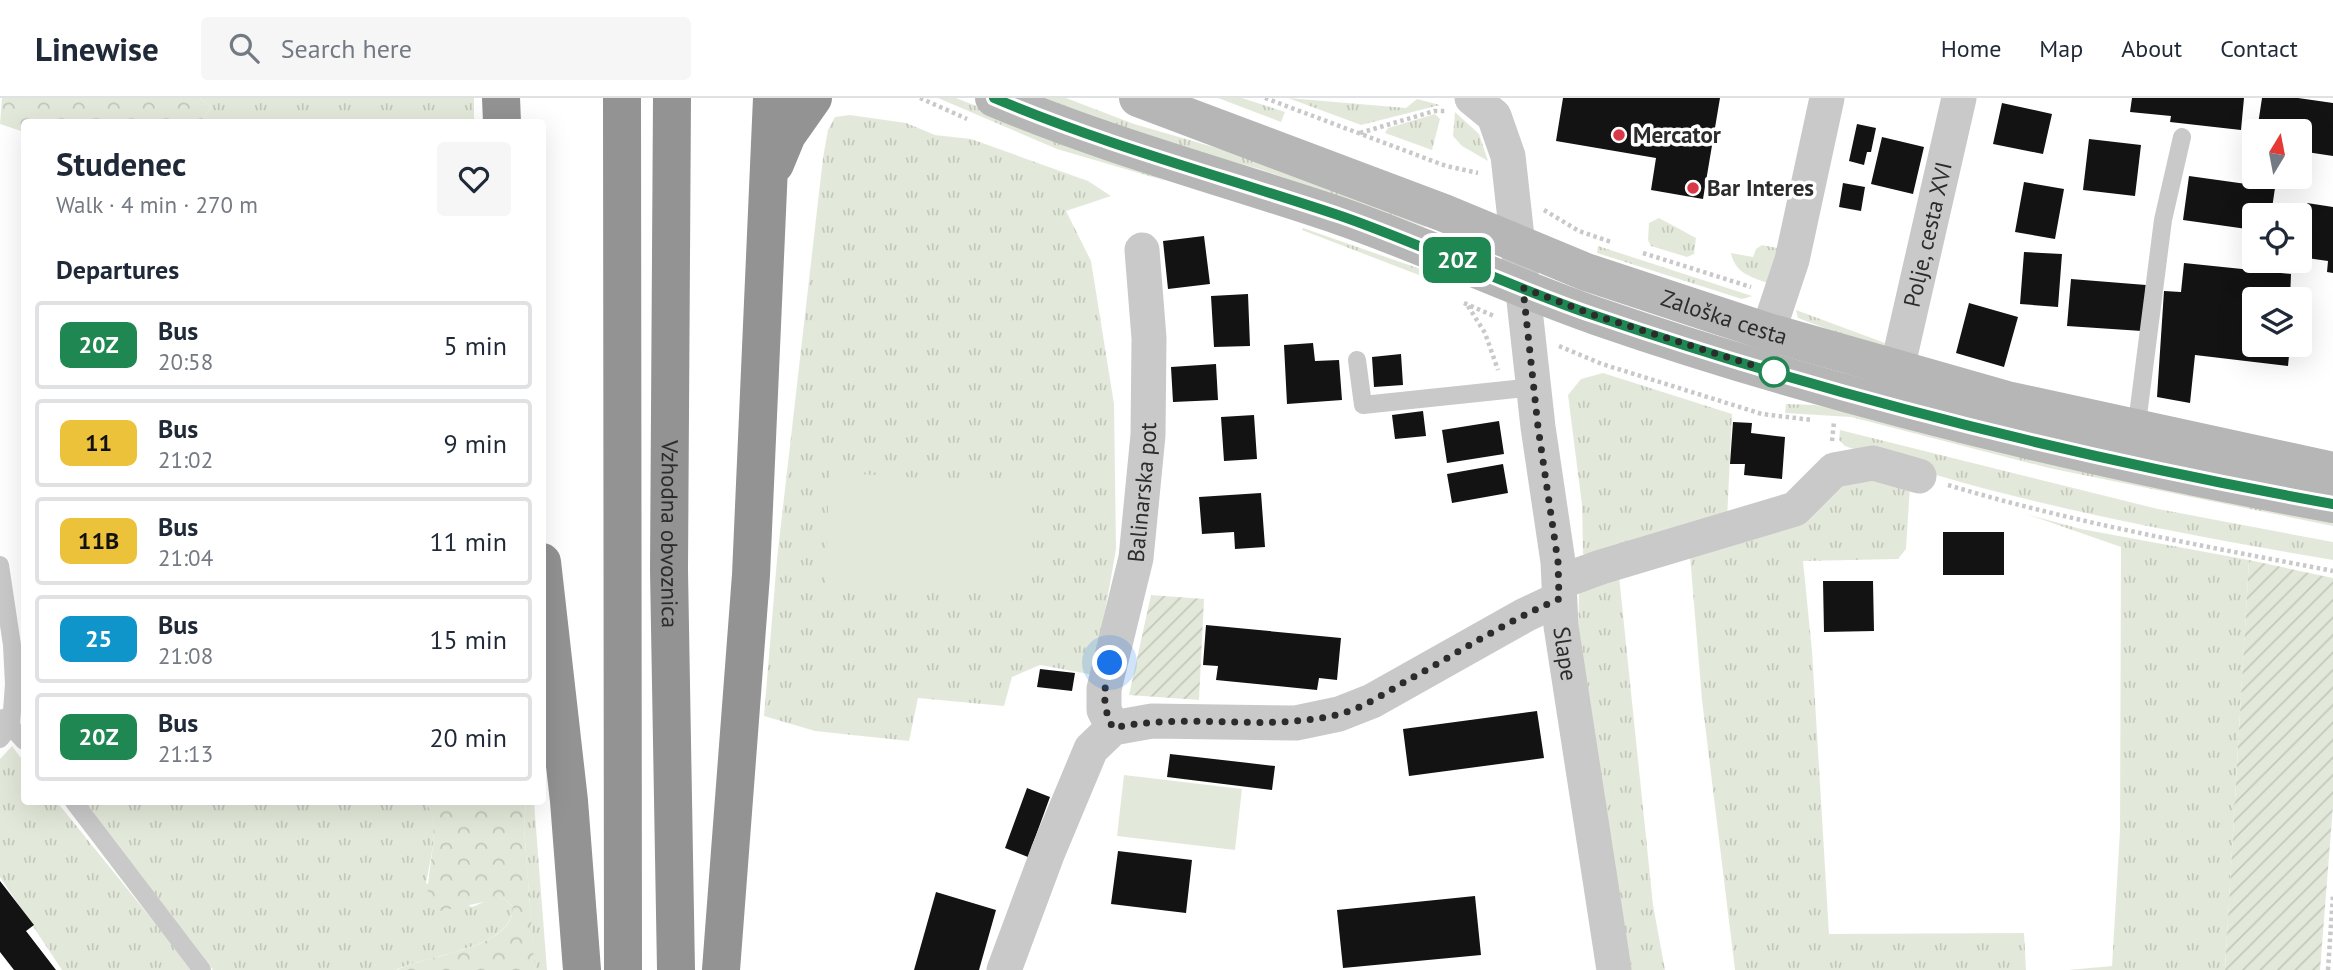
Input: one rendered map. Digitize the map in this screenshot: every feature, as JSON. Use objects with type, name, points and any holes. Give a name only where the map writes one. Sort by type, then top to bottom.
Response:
[{"type":"highway","points":[[501,98],[502,119]]},
{"type":"highway","points":[[622,98],[623,970]]},
{"type":"highway","name":"Vzhodna obvoznica","points":[[672,98],[669,570],[676,970]]},
{"type":"highway","points":[[721,970],[751,575],[772,98]]},
{"type":"highway","points":[[766,193],[787,135],[813,98]]},
{"type":"highway","points":[[546,597],[569,801],[582,970]]},
{"type":"main road","name":"Zaloška cesta","points":[[994,98],[1125,149],[1341,217],[1594,315],[1713,354],[1949,422],[2235,486],[2333,503]]},
{"type":"main road","name":"Zaloška cesta","points":[[1138,98],[1518,243],[1587,272],[1768,332],[2007,400],[2333,471]]},
{"type":"street","points":[[1768,332],[1792,260],[1827,98]]},
{"type":"street","name":"Polje, cesta XVI","points":[[1896,369],[1959,98]]},
{"type":"street","name":"Slape","points":[[1460,104],[1494,116],[1504,139],[1559,591],[1614,970]]},
{"type":"street","name":"Balinarska pot","points":[[1113,728],[1104,710],[1104,689],[1136,558],[1148,435],[1149,338],[1142,250]]},
{"type":"street","points":[[1004,970],[1091,749],[1113,728],[1152,721],[1296,723],[1339,714],[1372,701],[1525,615],[1559,591],[1601,567],[1795,509],[1835,470],[1873,463],[1919,476]]},
{"type":"lane","points":[[2136,430],[2163,220],[2182,137]]},
{"type":"lane","points":[[1357,360],[1363,405],[1534,387]]},
{"type":"lane","points":[[0,565],[12,645],[4,726],[21,739]]},
{"type":"lane","points":[[76,805],[202,970]]},
{"type":"path","points":[[1265,98],[1446,166],[1463,167],[1485,176]]},
{"type":"path","points":[[1359,133],[1460,104]]},
{"type":"path","points":[[1534,205],[1579,230],[1615,243]]},
{"type":"path","name":"Zaloška cesta","points":[[1638,251],[1752,287]]},
{"type":"path","points":[[1468,305],[1504,320]]},
{"type":"path","points":[[1566,350],[1602,364]]},
{"type":"path","points":[[1832,438],[1834,421]]},
{"type":"path","points":[[1919,476],[2034,509],[2333,571]]},
{"type":"path","points":[[2328,970],[2333,895]]},
{"type":"green space","points":[[2,98],[199,98],[211,107],[203,119],[21,119],[21,131],[0,124]]},
{"type":"green space","points":[[199,98],[474,98],[474,119],[203,119],[211,107]]},
{"type":"green space","points":[[938,98],[956,98],[1166,181],[1057,149]]},
{"type":"green space","points":[[1031,98],[1066,98],[1134,124],[1241,155],[1424,221],[1425,227],[1259,169],[1131,133]]},
{"type":"green space","points":[[1218,98],[1242,98],[1285,112],[1281,122]]},
{"type":"green space","points":[[1288,98],[1406,108],[1417,99],[1440,105],[1361,125]]},
{"type":"green space","points":[[1455,112],[1479,134],[1488,161],[1462,146],[1453,136]]},
{"type":"green space","points":[[1435,114],[1440,119],[1432,150],[1385,133],[1388,128]]},
{"type":"green space","points":[[850,115],[906,123],[935,135],[971,139],[1088,181],[1111,196],[1066,211],[1091,261],[1114,404],[1116,549],[1094,675],[1040,665],[1012,677],[1004,706],[918,698],[909,741],[815,731],[764,716],[777,559],[823,158],[828,130],[835,117]]},
{"type":"green space","points":[[1659,218],[1696,238],[1694,254],[1687,257],[1651,246],[1648,240],[1649,223]]},
{"type":"green space","points":[[1303,228],[1426,271],[1424,277],[1302,230]]},
{"type":"green space","points":[[1762,245],[1782,249],[1773,285],[1741,271],[1731,253],[1753,257],[1756,249]]},
{"type":"green space","points":[[1598,246],[1752,296],[1742,299],[1597,253]]},
{"type":"green space","points":[[1796,310],[1885,343],[1884,347],[1872,346],[1798,318]]},
{"type":"green space","points":[[1603,373],[1732,414],[1727,521],[1601,558],[1583,554],[1582,505],[1568,395],[1581,379]]},
{"type":"green space","points":[[1786,404],[1815,405],[2333,519],[2333,526],[2049,468],[1851,417],[1785,413]]},
{"type":"green space","points":[[1840,430],[2158,509],[2333,542],[2333,560],[2148,526],[1964,483],[1845,446],[1839,440]]},
{"type":"green space","points":[[829,472],[1025,485],[1023,585],[826,585]]},
{"type":"green space","points":[[1873,475],[1910,486],[1906,549],[1898,559],[1803,561],[1812,651],[1829,934],[2024,933],[2026,970],[1735,970],[1702,700],[1690,556],[1619,576],[1653,905],[1665,970],[1626,970],[1578,633],[1579,594],[1586,582]]},
{"type":"green space","points":[[2026,514],[2081,529],[2249,560],[2225,970],[2068,970],[2112,966],[2120,831],[2121,547]]},
{"type":"green space","points":[[2249,560],[2333,578],[2333,806],[2320,970],[2225,970]]},
{"type":"green space","points":[[1151,595],[1204,599],[1199,700],[1129,695]]},
{"type":"green space","points":[[12,746],[21,758],[21,805],[59,805],[193,970],[62,970],[0,877],[0,759]]},
{"type":"green space","points":[[1124,775],[1242,789],[1235,850],[1117,836]]},
{"type":"green space","points":[[86,805],[427,805],[434,830],[426,883],[472,907],[491,899],[504,898],[513,907],[509,921],[499,933],[484,942],[396,970],[213,970]]},
{"type":"green space","points":[[427,805],[526,805],[524,827],[535,970],[397,970],[484,942],[499,933],[509,921],[513,907],[504,898],[440,911],[428,900],[434,835]]},
{"type":"green space","points":[[526,805],[534,805],[547,970],[535,970],[524,827]]},
{"type":"building","points":[[1563,98],[1720,98],[1703,199],[1651,190],[1656,158],[1556,141]]},
{"type":"building","points":[[2132,98],[2244,98],[2241,130],[2170,122],[2171,116],[2130,112]]},
{"type":"building","points":[[2262,98],[2298,98],[2333,103],[2333,156],[2312,153],[2312,119],[2259,119]]},
{"type":"building","points":[[2002,103],[2052,114],[2043,154],[1993,144]]},
{"type":"building","points":[[1857,124],[1876,128],[1871,152],[1867,152],[1864,165],[1849,161]]},
{"type":"building","points":[[1882,137],[1924,147],[1913,194],[1871,184]]},
{"type":"building","points":[[2089,139],[2141,145],[2135,196],[2083,190]]},
{"type":"building","points":[[2189,176],[2242,183],[2242,189],[2275,189],[2273,203],[2242,203],[2242,228],[2183,220]]},
{"type":"building","points":[[2024,182],[2064,189],[2055,239],[2015,232]]},
{"type":"building","points":[[1843,183],[1865,187],[1861,211],[1839,207]]},
{"type":"building","points":[[2312,204],[2333,207],[2333,273],[2327,272],[2328,261],[2312,259]]},
{"type":"building","points":[[1204,236],[1210,284],[1168,289],[1163,241]]},
{"type":"building","points":[[2024,252],[2062,254],[2058,307],[2020,304]]},
{"type":"building","points":[[2184,263],[2242,269],[2242,273],[2291,274],[2290,287],[2242,287],[2242,357],[2289,357],[2288,366],[2195,355],[2190,403],[2157,397],[2164,291],[2181,292]]},
{"type":"building","points":[[2071,279],[2146,285],[2142,331],[2067,326]]},
{"type":"building","points":[[1248,294],[1250,346],[1214,347],[1211,296]]},
{"type":"building","points":[[1969,303],[2018,317],[2004,367],[1956,353]]},
{"type":"building","points":[[1313,343],[1315,361],[1339,360],[1342,400],[1287,404],[1284,345]]},
{"type":"building","points":[[1401,354],[1403,385],[1374,387],[1372,357]]},
{"type":"building","points":[[1216,364],[1218,400],[1173,402],[1171,367]]},
{"type":"building","points":[[1423,411],[1426,436],[1395,439],[1392,415]]},
{"type":"building","points":[[1254,415],[1257,459],[1224,461],[1221,417]]},
{"type":"building","points":[[1499,421],[1504,454],[1447,463],[1442,430]]},
{"type":"building","points":[[1733,422],[1752,423],[1751,433],[1785,437],[1782,479],[1744,475],[1745,464],[1730,464]]},
{"type":"building","points":[[1503,464],[1508,493],[1452,503],[1447,474]]},
{"type":"building","points":[[1261,493],[1265,547],[1235,549],[1234,532],[1202,534],[1199,497]]},
{"type":"building","points":[[1943,532],[2004,532],[2004,575],[1943,575]]},
{"type":"building","points":[[1823,581],[1873,581],[1874,631],[1824,632]]},
{"type":"building","points":[[1206,625],[1341,638],[1337,680],[1319,678],[1317,690],[1216,680],[1218,666],[1203,665]]},
{"type":"building","points":[[1040,669],[1075,673],[1072,691],[1037,687]]},
{"type":"building","points":[[1537,711],[1544,758],[1409,776],[1403,729]]},
{"type":"building","points":[[1170,754],[1275,766],[1272,790],[1167,777]]},
{"type":"building","points":[[1027,788],[1050,797],[1028,857],[1005,848]]},
{"type":"building","points":[[1118,851],[1192,860],[1186,913],[1111,904]]},
{"type":"building","points":[[0,881],[34,925],[26,931],[56,970],[14,970],[0,952]]},
{"type":"building","points":[[936,892],[996,910],[979,970],[914,970]]},
{"type":"building","points":[[1475,896],[1481,955],[1343,968],[1337,910]]},
{"type":"bus line","name":"20Z","points":[[994,98],[1125,149],[1341,217],[1594,315],[1713,354],[1949,422],[2235,486],[2333,504]]},
{"type":"place","name":"Mercator","points":[[1619,135]]},
{"type":"place","name":"Bar Interes","points":[[1693,188]]},
{"type":"route","points":[[1110,663],[1104,689],[1104,710],[1113,728],[1152,721],[1296,723],[1339,714],[1372,701],[1525,615],[1559,599],[1558,562],[1538,427],[1523,288],[1594,315],[1774,372]]}]
